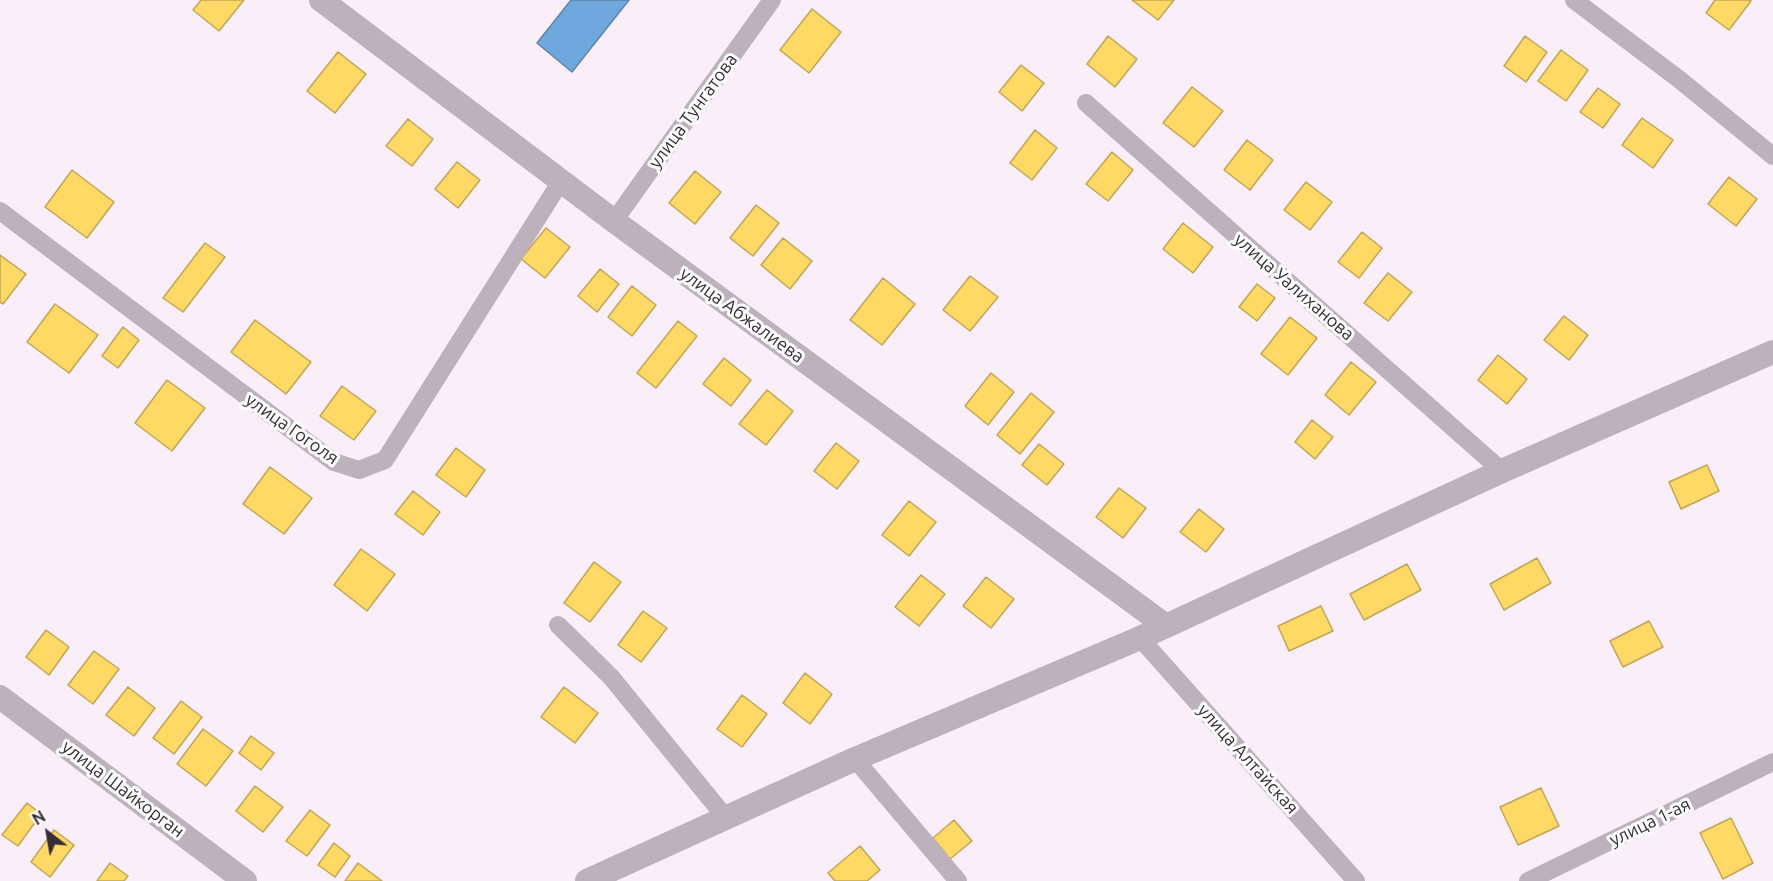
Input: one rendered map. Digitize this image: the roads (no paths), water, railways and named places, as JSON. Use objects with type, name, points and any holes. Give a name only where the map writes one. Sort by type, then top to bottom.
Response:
[{"type":"street","name":"улица Абжалиева","points":[[321,0],[614,221],[1166,626]]},
{"type":"street","name":"улица Тунгатова","points":[[614,221],[772,0]]},
{"type":"street","points":[[1574,0],[1680,80],[1773,156]]},
{"type":"street","name":"улица Уалиханова","points":[[1086,103],[1502,471]]},
{"type":"street","name":"улица Гоголя","points":[[0,211],[334,462],[359,470],[385,460],[561,181]]},
{"type":"street","points":[[587,881],[855,759],[1140,638],[1502,471],[1773,352]]},
{"type":"street","points":[[558,625],[611,677],[726,818]]},
{"type":"street","name":"улица Алтайская","points":[[1140,638],[1356,881]]},
{"type":"street","name":"улица Шайкорган","points":[[0,697],[245,881]]},
{"type":"street","points":[[855,759],[958,881]]},
{"type":"street","name":"улица 1-ая","points":[[1528,881],[1773,762]]}]
